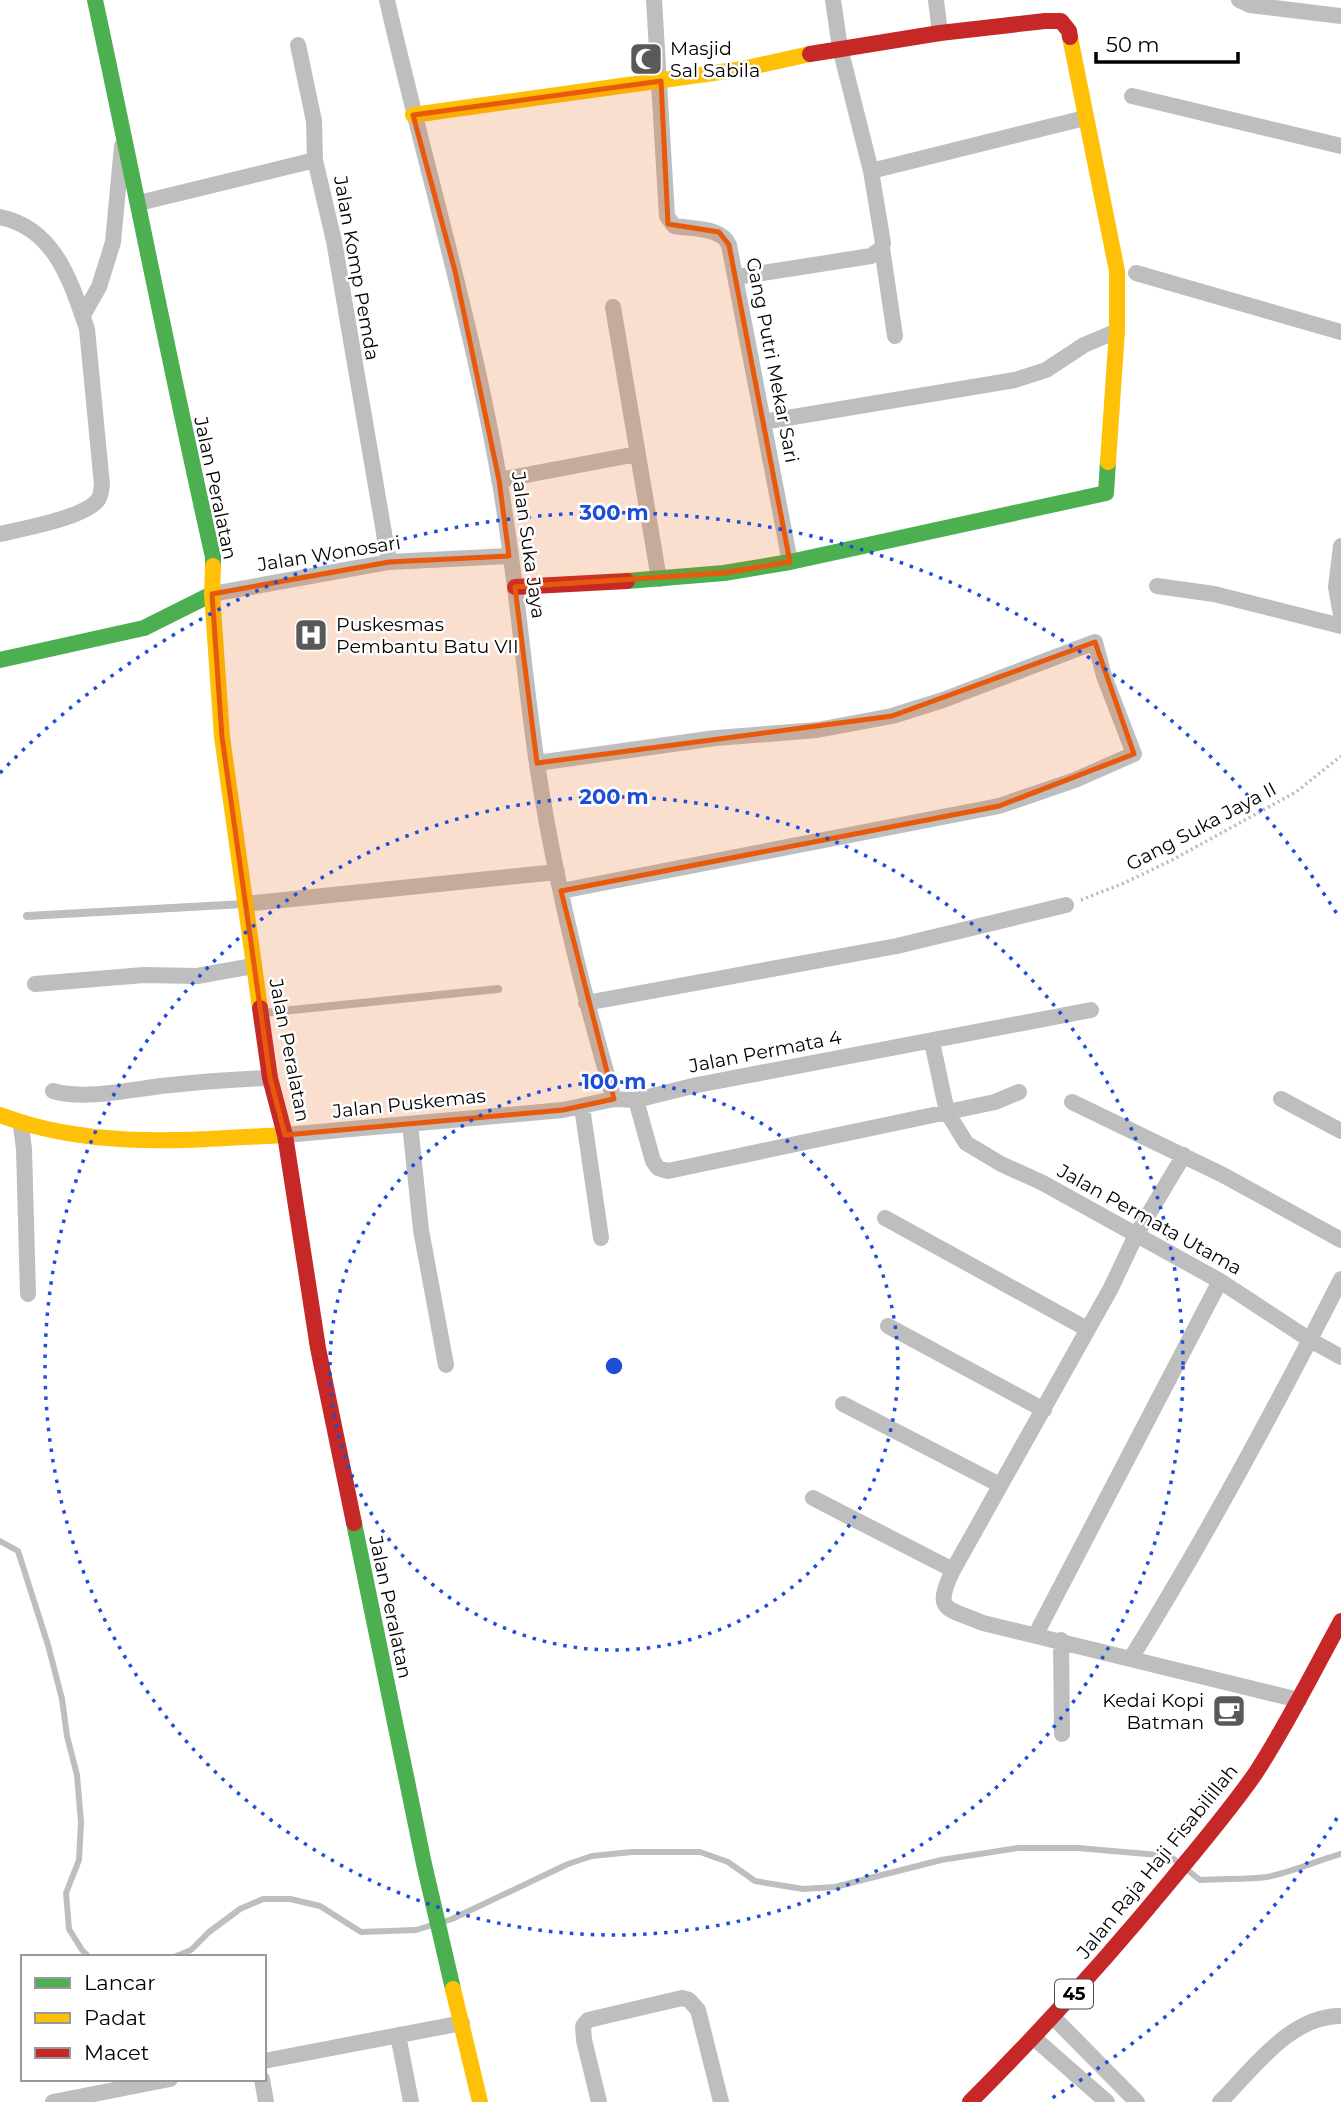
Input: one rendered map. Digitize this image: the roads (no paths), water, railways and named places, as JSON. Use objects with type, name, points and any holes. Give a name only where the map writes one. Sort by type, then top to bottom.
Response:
[{"type":"street","name":"Jalan Peralatan","points":[[95,0],[139,203],[177,400],[213,557],[212,594],[222,737],[270,1078],[285,1135],[318,1348],[424,1864],[480,2102]]},
{"type":"street","name":"Jalan Suka Jaya","points":[[387,0],[413,114],[455,271],[499,480],[537,763],[557,872],[586,1003],[614,1100]]},
{"type":"street","name":"Gang Putri Mekar Sari","points":[[654,0],[661,80],[667,216],[674,226],[719,232],[726,237],[737,277],[790,562]]},
{"type":"street","points":[[833,0],[840,48],[872,171],[895,336]]},
{"type":"street","points":[[936,0],[940,33]]},
{"type":"street","points":[[1239,0],[1250,5],[1341,16]]},
{"type":"street","points":[[413,114],[742,69],[840,48],[940,33],[1061,21],[1069,31],[1117,271],[1117,331],[1106,493],[790,562],[724,573],[515,587]]},
{"type":"street","points":[[298,45],[314,121],[315,160]]},
{"type":"street","points":[[1132,96],[1341,146]]},
{"type":"street","points":[[872,171],[1085,118]]},
{"type":"street","points":[[83,315],[99,286],[113,242],[124,132]]},
{"type":"street","name":"Jalan Komp Pemda","points":[[139,203],[315,160],[334,241],[389,562]]},
{"type":"street","points":[[0,217],[29,228],[41,236],[62,264],[83,315],[97,417],[102,485],[96,502],[77,513],[0,534]]},
{"type":"street","points":[[737,277],[871,256],[881,248]]},
{"type":"street","points":[[1136,273],[1341,332]]},
{"type":"street","points":[[613,307],[659,579]]},
{"type":"street","points":[[764,422],[1015,380],[1046,370],[1084,345],[1117,331]]},
{"type":"street","points":[[499,480],[637,454]]},
{"type":"street","points":[[1341,546],[1336,587],[1341,615]]},
{"type":"street","name":"Jalan Wonosari","points":[[0,660],[144,628],[212,594],[389,562],[509,556]]},
{"type":"street","points":[[1157,586],[1214,594],[1341,626]]},
{"type":"street","points":[[537,763],[716,738],[817,730],[892,716],[925,707],[1095,642],[1104,677],[1134,754],[1075,780],[999,806],[561,891]]},
{"type":"street","points":[[245,904],[557,872]]},
{"type":"street","points":[[586,1003],[897,946],[1066,905]]},
{"type":"street","points":[[35,984],[144,975],[197,976],[253,966]]},
{"type":"street","name":"Jalan Permata 4","points":[[614,1100],[636,1100],[697,1085],[1091,1010]]},
{"type":"street","name":"Jalan Permata Utama","points":[[932,1042],[947,1112],[966,1143],[1220,1281],[1341,1357]]},
{"type":"street","points":[[53,1091],[63,1094],[96,1093],[222,1080],[270,1078]]},
{"type":"street","points":[[636,1100],[653,1161],[661,1170],[668,1171],[995,1102],[1019,1092]]},
{"type":"street","points":[[1281,1098],[1341,1131]]},
{"type":"street","name":"Jalan Puskemas","points":[[0,1115],[22,1126],[68,1136],[173,1140],[285,1135],[410,1124],[582,1107],[614,1100]]},
{"type":"street","points":[[1072,1102],[1184,1155],[1341,1240]]},
{"type":"street","points":[[582,1107],[601,1238]]},
{"type":"street","points":[[410,1124],[421,1230],[446,1364]]},
{"type":"street","points":[[22,1126],[28,1294]]},
{"type":"street","points":[[1184,1155],[1136,1235],[1111,1289],[953,1570],[942,1594],[943,1602],[946,1607],[984,1623],[1299,1700]]},
{"type":"street","points":[[885,1218],[1087,1329]]},
{"type":"street","points":[[1131,1658],[1160,1611],[1341,1279]]},
{"type":"street","points":[[1036,1634],[1220,1281]]},
{"type":"street","points":[[888,1326],[1044,1409]]},
{"type":"street","points":[[843,1404],[1000,1485]]},
{"type":"street","points":[[813,1498],[953,1570]]},
{"type":"street","name":"Jalan Raja Haji Fisabilillah","points":[[970,2102],[1034,2038],[1136,1924],[1226,1814],[1256,1772],[1299,1700],[1341,1621]]},
{"type":"street","points":[[1061,1640],[1062,1734]]},
{"type":"street","points":[[599,2102],[583,2026],[588,2020],[682,1998],[689,2000],[698,2010],[721,2102]]},
{"type":"street","points":[[1220,2102],[1299,2026],[1317,2019],[1341,2016]]},
{"type":"street","points":[[1053,2017],[1137,2102]]},
{"type":"street","points":[[266,2061],[463,2023]]},
{"type":"street","points":[[398,2035],[411,2102]]},
{"type":"street","points":[[1034,2038],[1107,2102]]},
{"type":"street","points":[[53,2102],[135,2094],[165,2081]]},
{"type":"street","points":[[262,2081],[267,2102]]},
{"type":"lane","points":[[27,916],[245,904]]},
{"type":"lane","points":[[260,1014],[498,989]]},
{"type":"waterway","points":[[0,1541],[18,1551],[62,1699],[67,1736],[77,1775],[81,1822],[79,1860],[66,1893],[69,1929],[87,1955]]},
{"type":"waterway","points":[[179,1955],[191,1950],[209,1932],[240,1909],[263,1899],[290,1899],[320,1906],[361,1932],[416,1930],[452,1919],[568,1864],[592,1856],[632,1852],[700,1852],[728,1862],[755,1881],[803,1889],[835,1887],[941,1860],[1018,1848],[1078,1848],[1170,1856],[1200,1880],[1267,1877],[1341,1854]]},
{"type":"place","name":"Masjid Sal Sabila","points":[[646,59]]},
{"type":"place","name":"Puskesmas Pembantu Batu VII","points":[[311,635]]},
{"type":"place","name":"Kedai Kopi Batman","points":[[1229,1711]]}]
